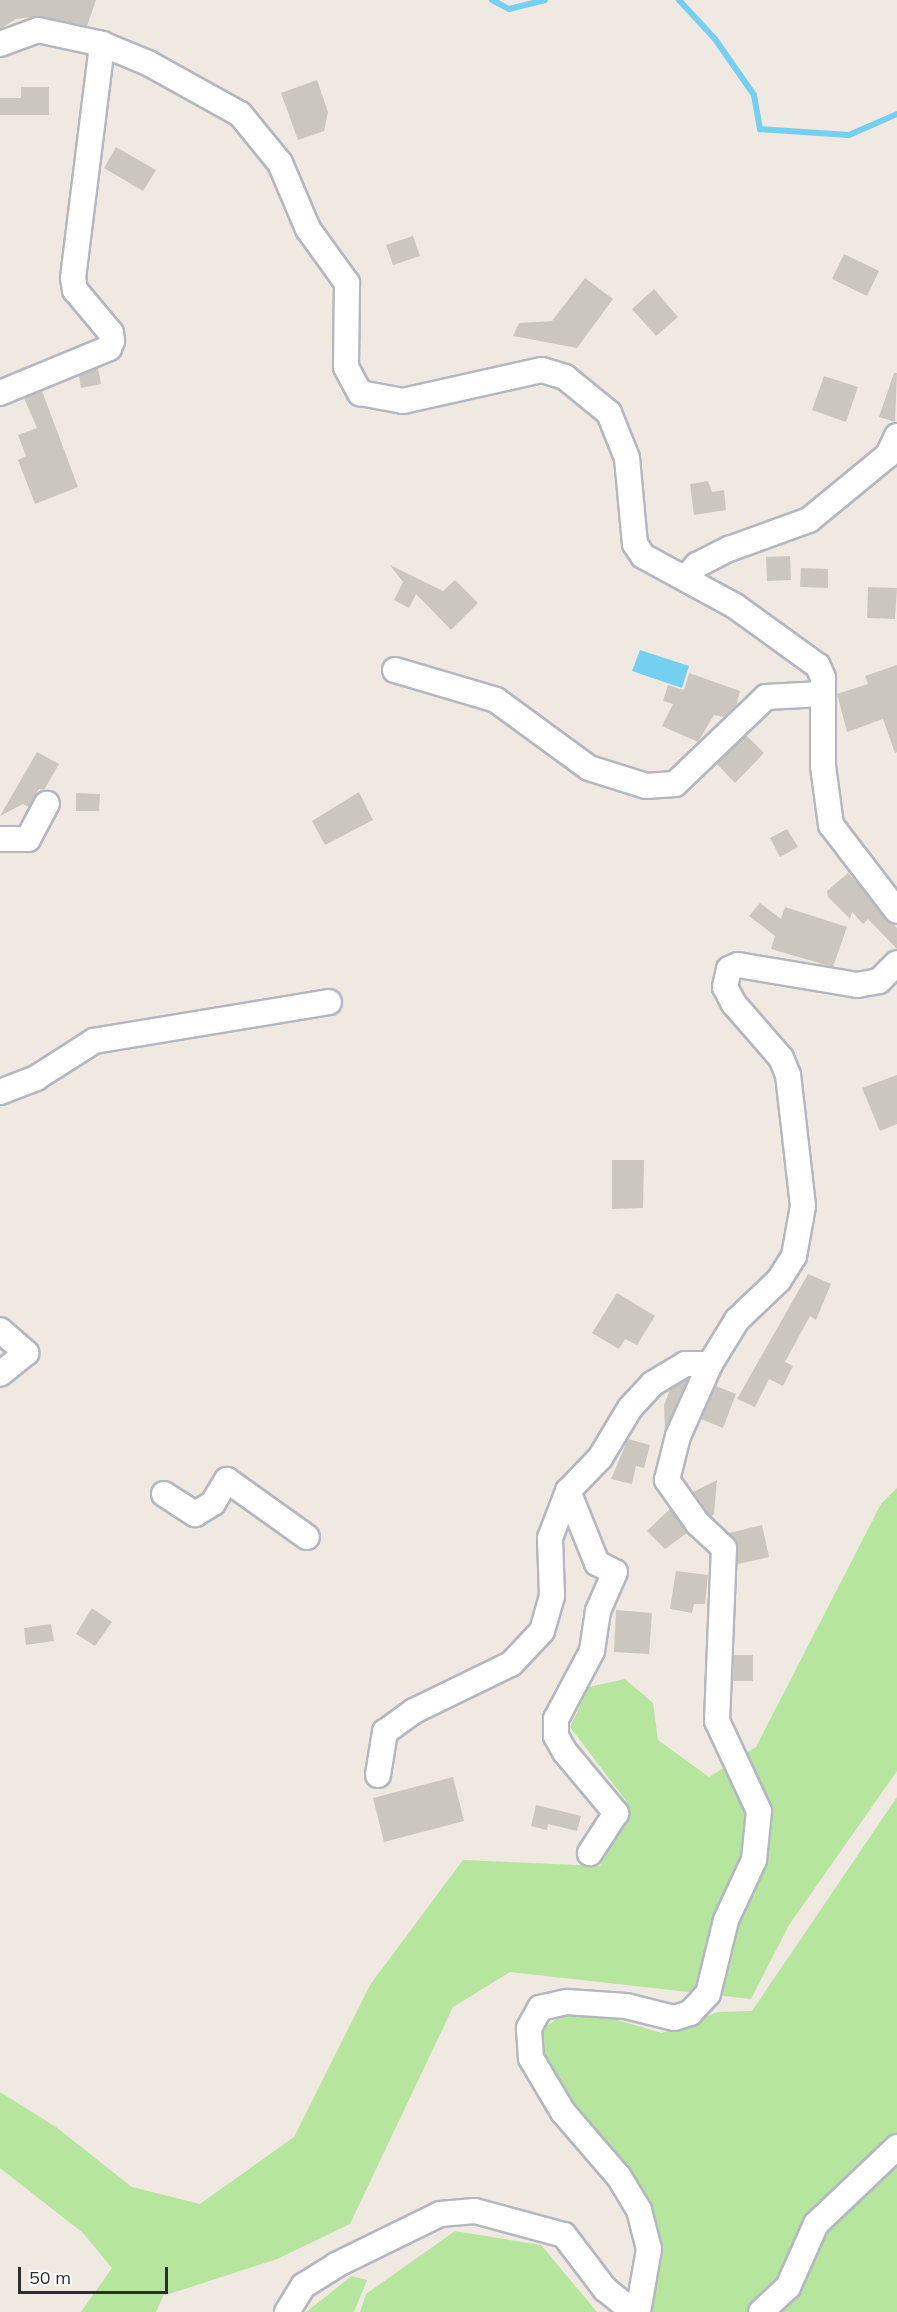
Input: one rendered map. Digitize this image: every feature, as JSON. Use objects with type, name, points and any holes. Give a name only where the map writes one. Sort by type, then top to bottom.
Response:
[{"type":"street","points":[[0,45],[38,30],[102,44],[148,63],[240,114],[280,163],[308,229],[347,283],[346,367],[360,393],[403,401],[542,370],[565,377],[609,413],[627,458],[635,544],[643,556],[735,606],[818,666],[822,694],[823,766],[831,825],[897,911]]},
{"type":"street","points":[[0,393],[109,348],[112,341],[111,333],[75,290],[73,278],[102,44]]},
{"type":"street","points":[[685,578],[697,565],[729,549],[809,520],[888,455],[897,436]]},
{"type":"street","points":[[395,669],[495,700],[589,768],[646,786],[675,784],[766,697],[822,694]]},
{"type":"street","points":[[0,839],[28,839],[47,804]]},
{"type":"street","points":[[638,2312],[649,2249],[639,2210],[619,2177],[563,2112],[531,2058],[529,2028],[540,2008],[567,2002],[626,2006],[674,2018],[690,2013],[708,1994],[726,1920],[754,1860],[759,1812],[717,1720],[724,1548],[698,1524],[667,1480],[678,1436],[710,1365],[737,1320],[779,1280],[794,1256],[803,1206],[788,1074],[781,1058],[734,1004],[725,987],[729,969],[749,964],[857,985],[879,981],[897,963]]},
{"type":"street","points":[[0,1092],[36,1078],[94,1041],[329,1002]]},
{"type":"street","points":[[0,1330],[26,1353],[0,1374]]},
{"type":"street","points":[[378,1775],[385,1732],[414,1711],[511,1664],[542,1631],[552,1596],[550,1538],[568,1491],[600,1458],[630,1408],[652,1384],[685,1364],[710,1365]]},
{"type":"street","points":[[164,1494],[195,1514],[213,1503],[228,1480],[307,1537]]},
{"type":"street","points":[[568,1491],[597,1563],[615,1572],[598,1611],[589,1658],[556,1719],[556,1736],[565,1752],[616,1814],[590,1853]]},
{"type":"street","points":[[761,2312],[788,2287],[816,2224],[897,2147]]},
{"type":"street","points":[[287,2312],[303,2286],[336,2265],[440,2214],[475,2211],[564,2235],[605,2289],[633,2312]]},
{"type":"green space","points":[[897,1488],[897,1771],[789,1925],[751,1999],[510,1972],[453,2007],[350,2224],[277,2259],[163,2296],[156,2312],[81,2312],[112,2268],[83,2233],[0,2168],[0,2092],[56,2127],[132,2187],[200,2204],[294,2137],[370,1985],[463,1860],[600,1866],[627,1802],[570,1727],[589,1687],[625,1679],[653,1703],[658,1740],[709,1777],[756,1747],[881,1504]]},
{"type":"green space","points":[[897,1797],[897,2312],[652,2312],[658,2279],[650,2204],[564,2098],[543,2058],[541,2030],[561,2016],[607,2017],[662,2033],[718,2012],[752,2011]]},
{"type":"green space","points":[[455,2231],[541,2245],[597,2312],[360,2312],[366,2294]]},
{"type":"green space","points":[[352,2276],[367,2280],[354,2312],[306,2312]]},
{"type":"water","points":[[640,650],[689,666],[682,688],[632,671]]},
{"type":"building","points":[[0,0],[96,0],[87,26],[40,16],[16,19],[0,29]]},
{"type":"building","points":[[317,80],[328,112],[324,131],[298,140],[281,93]]},
{"type":"building","points":[[21,87],[49,87],[49,115],[0,115],[0,98],[21,98]]},
{"type":"building","points":[[116,147],[156,170],[143,191],[104,168]]},
{"type":"building","points":[[413,236],[420,256],[393,265],[386,245]]},
{"type":"building","points":[[844,254],[879,271],[867,296],[832,279]]},
{"type":"building","points":[[585,278],[613,299],[577,348],[513,336],[519,323],[552,321]]},
{"type":"building","points":[[654,289],[678,317],[656,336],[632,309]]},
{"type":"building","points":[[98,368],[101,384],[81,388],[79,376]]},
{"type":"building","points":[[894,373],[897,373],[895,422],[879,417]]},
{"type":"building","points":[[824,376],[858,387],[846,422],[812,410]]},
{"type":"building","points":[[42,391],[78,487],[35,504],[18,460],[26,456],[18,435],[37,428],[24,398]]},
{"type":"building","points":[[708,481],[712,492],[724,490],[726,510],[694,515],[690,484]]},
{"type":"building","points":[[790,556],[791,580],[767,581],[766,557]]},
{"type":"building","points":[[390,565],[443,591],[455,580],[478,603],[451,630],[416,594],[409,608],[394,600],[403,582]]},
{"type":"building","points":[[801,568],[828,569],[828,588],[800,587]]},
{"type":"building","points":[[868,587],[897,588],[895,619],[867,618]]},
{"type":"building","points":[[897,665],[897,752],[895,753],[883,719],[847,732],[837,694],[868,684],[865,676]]},
{"type":"building","points":[[689,673],[740,691],[736,706],[724,717],[714,715],[698,742],[662,726],[673,704],[663,701],[668,685],[684,690]]},
{"type":"building","points":[[746,735],[764,753],[735,783],[717,764]]},
{"type":"building","points":[[37,752],[59,764],[44,790],[39,789],[29,807],[23,804],[0,816]]},
{"type":"building","points":[[359,792],[373,820],[325,845],[312,821]]},
{"type":"building","points":[[76,793],[100,794],[99,811],[76,811]]},
{"type":"building","points":[[787,829],[798,847],[780,857],[770,838]]},
{"type":"building","points":[[848,873],[897,928],[897,949],[868,919],[863,924],[852,912],[850,919],[828,897],[827,891]]},
{"type":"building","points":[[760,903],[781,919],[785,907],[847,927],[833,967],[771,949],[775,936],[749,916]]},
{"type":"building","points":[[897,1075],[897,1124],[880,1131],[862,1088]]},
{"type":"building","points":[[612,1160],[644,1160],[643,1208],[612,1209]]},
{"type":"building","points":[[808,1274],[831,1284],[816,1320],[810,1316],[785,1362],[793,1366],[783,1386],[769,1379],[755,1407],[737,1399]]},
{"type":"building","points":[[617,1293],[655,1316],[637,1345],[625,1339],[619,1349],[592,1333]]},
{"type":"building","points":[[688,1379],[665,1430],[664,1405],[670,1390]]},
{"type":"building","points":[[716,1386],[736,1394],[723,1428],[701,1419]]},
{"type":"building","points":[[628,1439],[650,1445],[644,1468],[636,1466],[632,1484],[611,1479]]},
{"type":"building","points":[[717,1480],[714,1514],[711,1517],[693,1492]]},
{"type":"building","points":[[670,1509],[687,1533],[665,1549],[647,1531]]},
{"type":"building","points":[[762,1525],[769,1557],[738,1564],[737,1543],[729,1533]]},
{"type":"building","points":[[676,1571],[708,1575],[705,1604],[694,1604],[692,1613],[670,1609]]},
{"type":"building","points":[[92,1608],[112,1622],[95,1646],[76,1634]]},
{"type":"building","points":[[616,1610],[652,1613],[649,1654],[614,1652]]},
{"type":"building","points":[[51,1624],[54,1641],[26,1645],[24,1628]]},
{"type":"building","points":[[734,1655],[753,1655],[753,1681],[733,1681]]},
{"type":"building","points":[[453,1777],[464,1821],[384,1842],[373,1798]]},
{"type":"building","points":[[536,1805],[581,1816],[577,1831],[548,1824],[547,1830],[531,1826]]},
{"type":"waterway","points":[[492,0],[509,9],[545,0]]},
{"type":"waterway","points":[[679,0],[715,39],[754,95],[760,129],[849,135],[897,114]]}]
